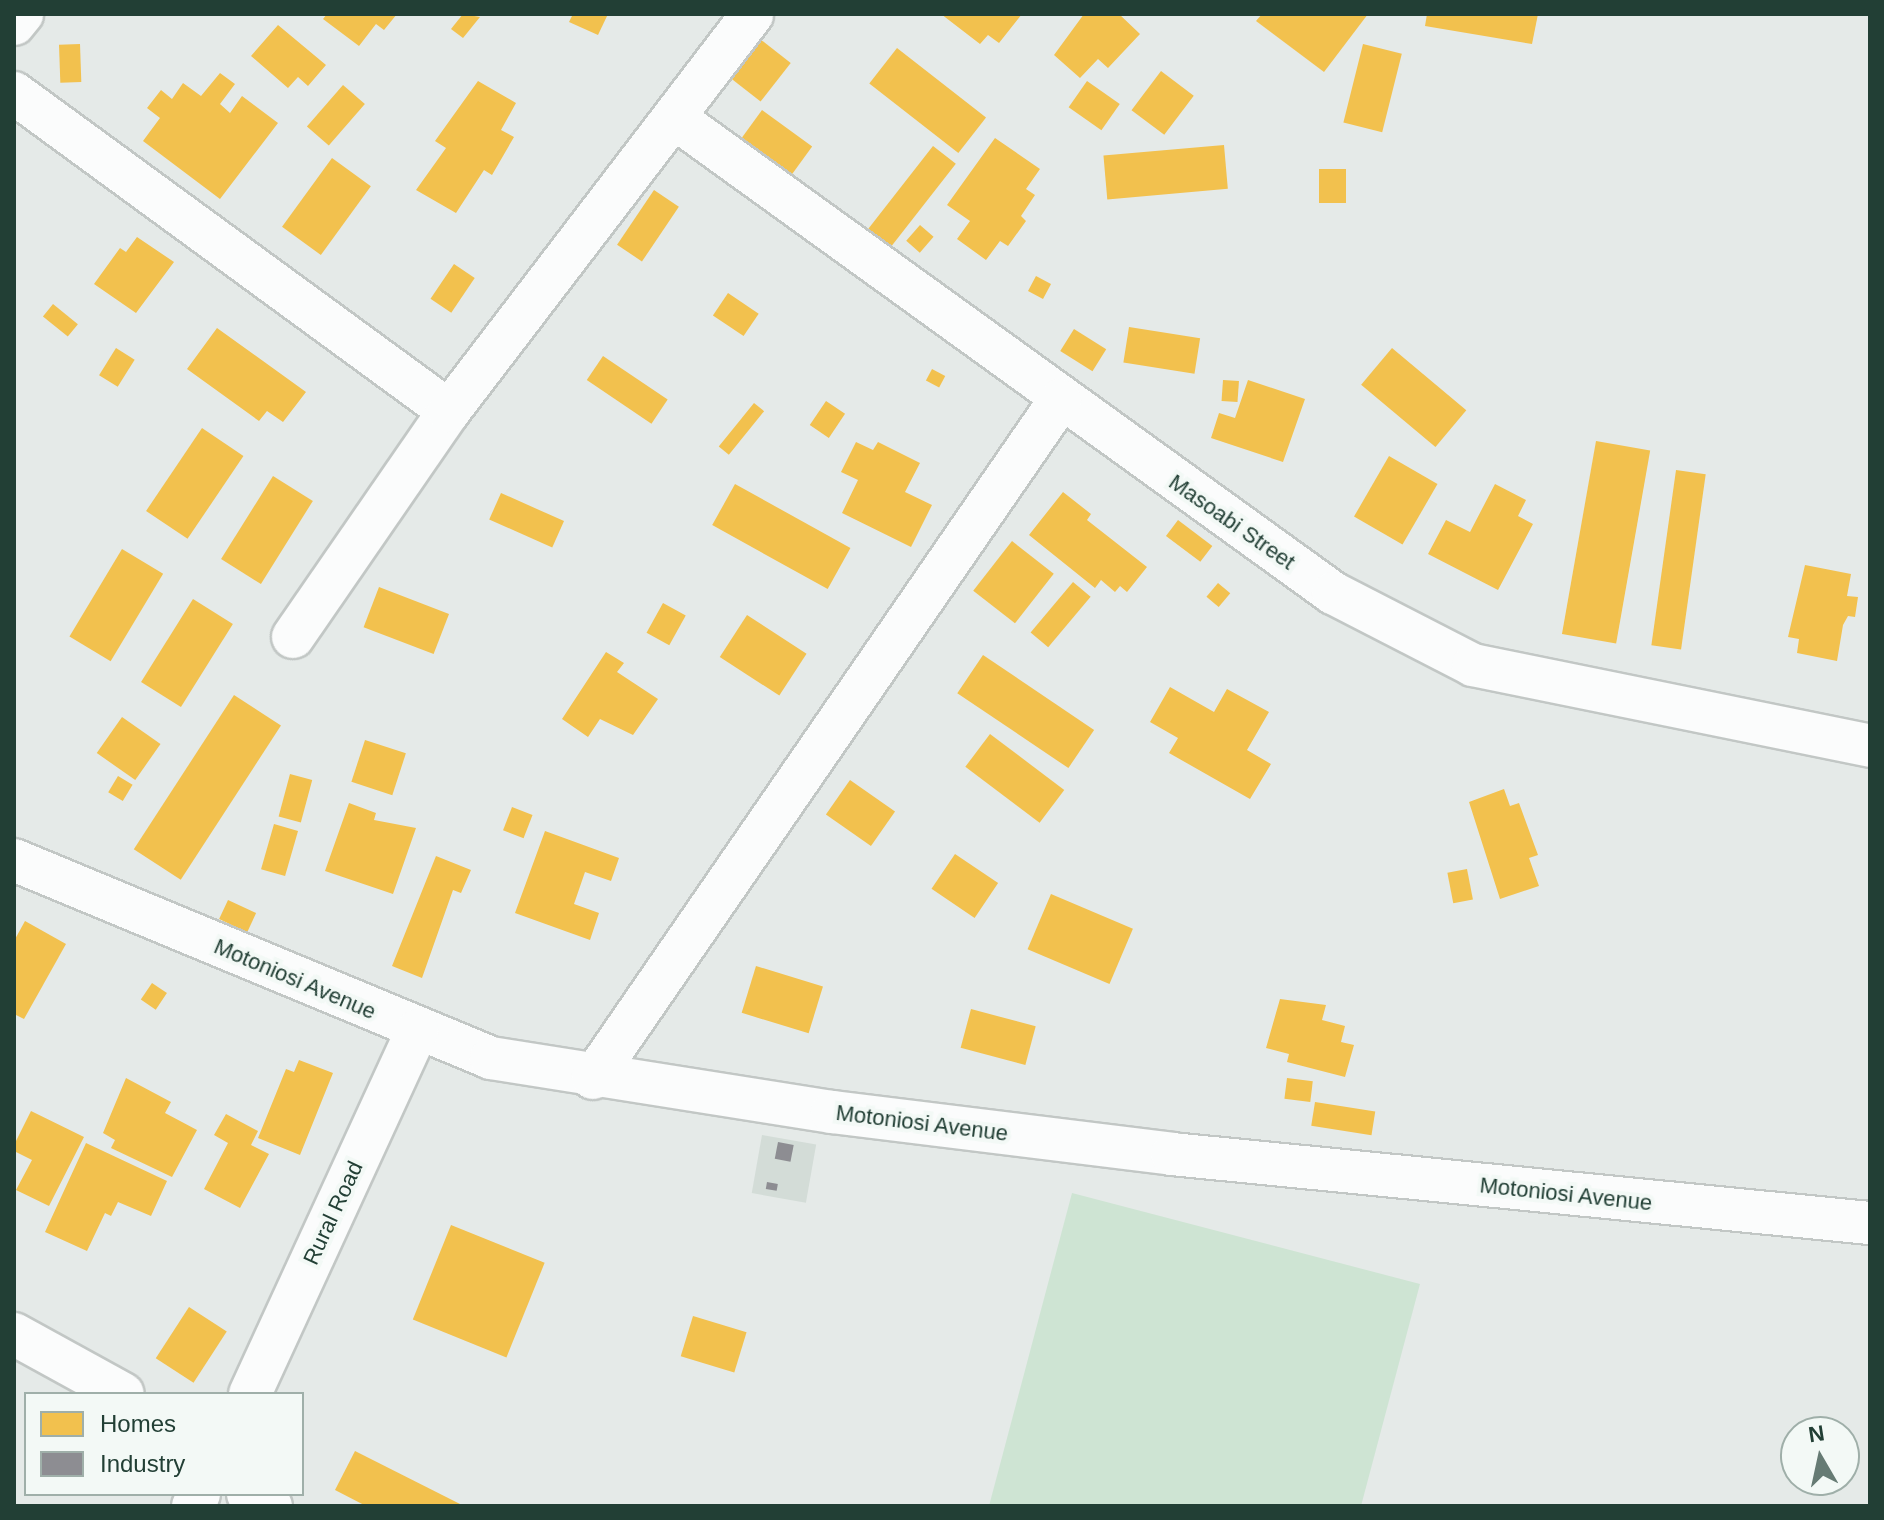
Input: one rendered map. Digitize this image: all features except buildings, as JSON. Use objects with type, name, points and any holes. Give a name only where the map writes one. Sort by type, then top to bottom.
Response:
[{"type":"street","points":[[14,24],[22,14]]},
{"type":"street","points":[[293,637],[449,411],[676,119],[752,14]]},
{"type":"street","points":[[14,93],[449,411]]},
{"type":"street","name":"Masoabi Street","points":[[676,119],[1060,400],[1333,593],[1473,665],[1870,746]]},
{"type":"street","points":[[593,1078],[1060,400]]},
{"type":"street","name":"Motoniosi Avenue","points":[[14,860],[417,1031],[491,1058],[593,1078],[1172,1154],[1870,1223]]},
{"type":"street","name":"Rural Road","points":[[251,1392],[417,1031]]},
{"type":"street","points":[[14,1334],[119,1392]]},
{"type":"street","points":[[252,1496],[271,1506]]},
{"type":"shaded area","points":[[762,1135],[816,1145],[806,1203],[752,1193]]},
{"type":"green space","points":[[1072,1193],[1420,1284],[1361,1506],[989,1506]]}]
